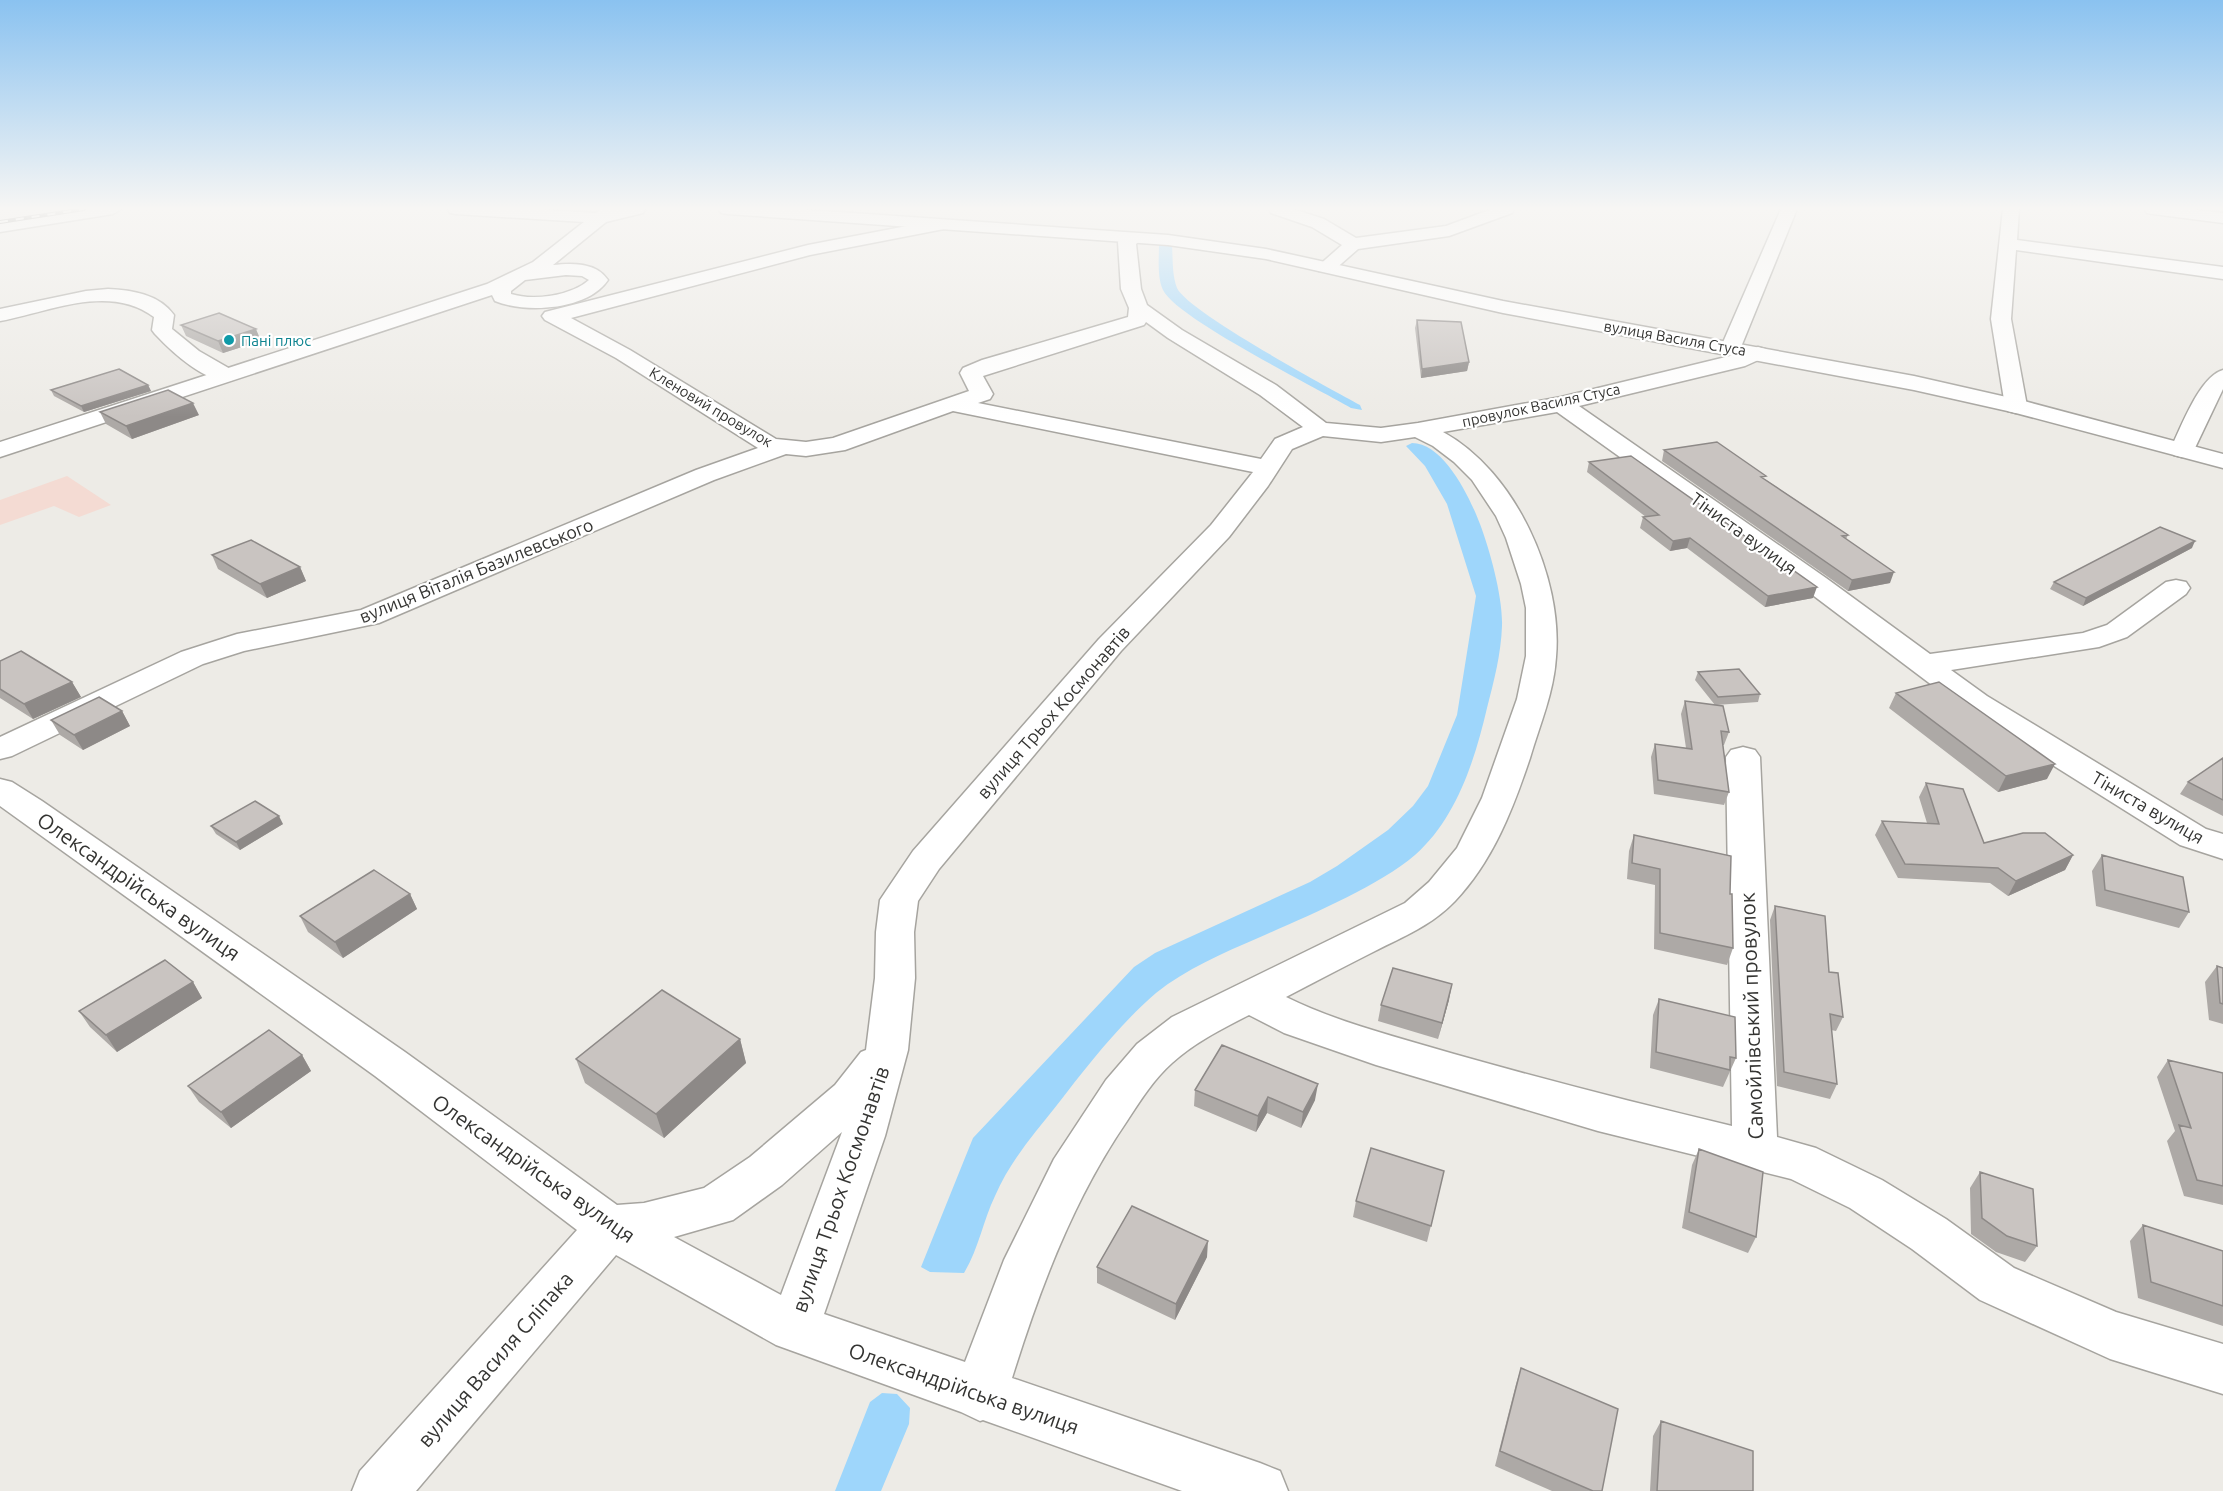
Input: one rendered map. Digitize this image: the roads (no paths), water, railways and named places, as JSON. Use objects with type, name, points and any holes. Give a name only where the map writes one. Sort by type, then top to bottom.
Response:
[{"type":"street","points":[[512,290],[526,279]]},
{"type":"street","points":[[0,450],[434,308],[512,290],[529,279]]},
{"type":"street","points":[[512,290],[561,298],[592,288],[599,279]]},
{"type":"street","points":[[552,316],[700,279]]},
{"type":"street","points":[[1130,279],[1131,289],[1140,308],[1174,334],[1268,390],[1320,429]]},
{"type":"street","name":"вулиця Василя Стуса","points":[[1373,279],[1503,308],[1731,347],[2016,406],[2223,461]]},
{"type":"street","points":[[1731,347],[1760,279]]},
{"type":"street","points":[[2005,279],[2001,319],[2016,406]]},
{"type":"street","name":"Кленовий провулок","points":[[512,290],[552,316],[623,354],[770,446],[806,450],[837,444],[982,394],[971,373],[990,365],[1137,321],[1140,308]]},
{"type":"street","points":[[0,315],[99,295],[126,294],[140,297],[156,306],[164,315],[162,330],[176,345],[196,360],[224,375]]},
{"type":"street","name":"провулок Василя Стуса","points":[[1320,429],[1381,435],[1418,430],[1561,404],[1737,361],[1758,353]]},
{"type":"street","points":[[2182,450],[2212,388],[2223,377]]},
{"type":"street","points":[[951,404],[1266,467]]},
{"type":"street","name":"Тіниста вулиця","points":[[1561,404],[1654,468],[1926,664],[1976,703],[2193,837],[2223,847]]},
{"type":"street","name":"вулиця Трьох Космонавтів","points":[[794,1328],[863,1136],[886,1050],[895,978],[895,932],[899,900],[926,860],[1110,645],[1220,531],[1259,481],[1282,444],[1320,429]]},
{"type":"street","points":[[980,1395],[1003,1324],[1046,1224],[1079,1156],[1116,1101],[1153,1055],[1179,1035],[1249,997],[1423,909],[1465,867],[1484,835],[1500,799],[1538,681],[1542,642],[1535,574],[1521,539],[1506,511],[1476,471],[1438,437],[1418,430]]},
{"type":"street","name":"вулиця Віталія Базилевського","points":[[0,749],[192,658],[237,643],[369,617],[705,475],[783,447]]},
{"type":"street","points":[[1926,664],[2088,641],[2117,631],[2176,588]]},
{"type":"street","name":"Самойлівський провулок","points":[[1743,757],[1755,1151],[1800,1162],[1866,1194],[1929,1234],[1997,1284],[2110,1335],[2223,1369]]},
{"type":"street","name":"Олександрійська вулиця","points":[[0,790],[30,808],[390,1064],[610,1227],[794,1328],[980,1395],[1260,1491]]},
{"type":"street","points":[[1249,997],[1299,1022],[1376,1048],[1598,1113],[1755,1151]]},
{"type":"street","name":"вулиця Трьох Космонавтів","points":[[610,1227],[644,1224],[716,1205],[766,1171],[850,1098],[886,1050]]},
{"type":"street","name":"вулиця Василя Сліпака","points":[[381,1491],[610,1227]]},
{"type":"water","points":[[1174,279],[1177,288],[1206,314],[1291,367],[1360,405],[1362,410],[1351,408],[1219,334],[1173,302],[1163,290],[1160,280]]},
{"type":"water","points":[[1412,443],[1424,445],[1435,452],[1463,487],[1484,535],[1495,574],[1502,614],[1495,678],[1470,768],[1453,806],[1442,824],[1415,855],[1381,879],[1318,911],[1205,962],[1156,993],[1104,1046],[1015,1159],[995,1196],[964,1273],[930,1272],[921,1267],[973,1138],[1134,967],[1155,953],[1310,882],[1337,866],[1388,830],[1413,806],[1428,786],[1457,715],[1476,596],[1447,504],[1425,466],[1406,446]]},
{"type":"water","points":[[882,1393],[897,1394],[910,1408],[909,1424],[881,1491],[835,1491],[870,1402]]},
{"type":"place","name":"Пані плюс","points":[[229,340]]}]
